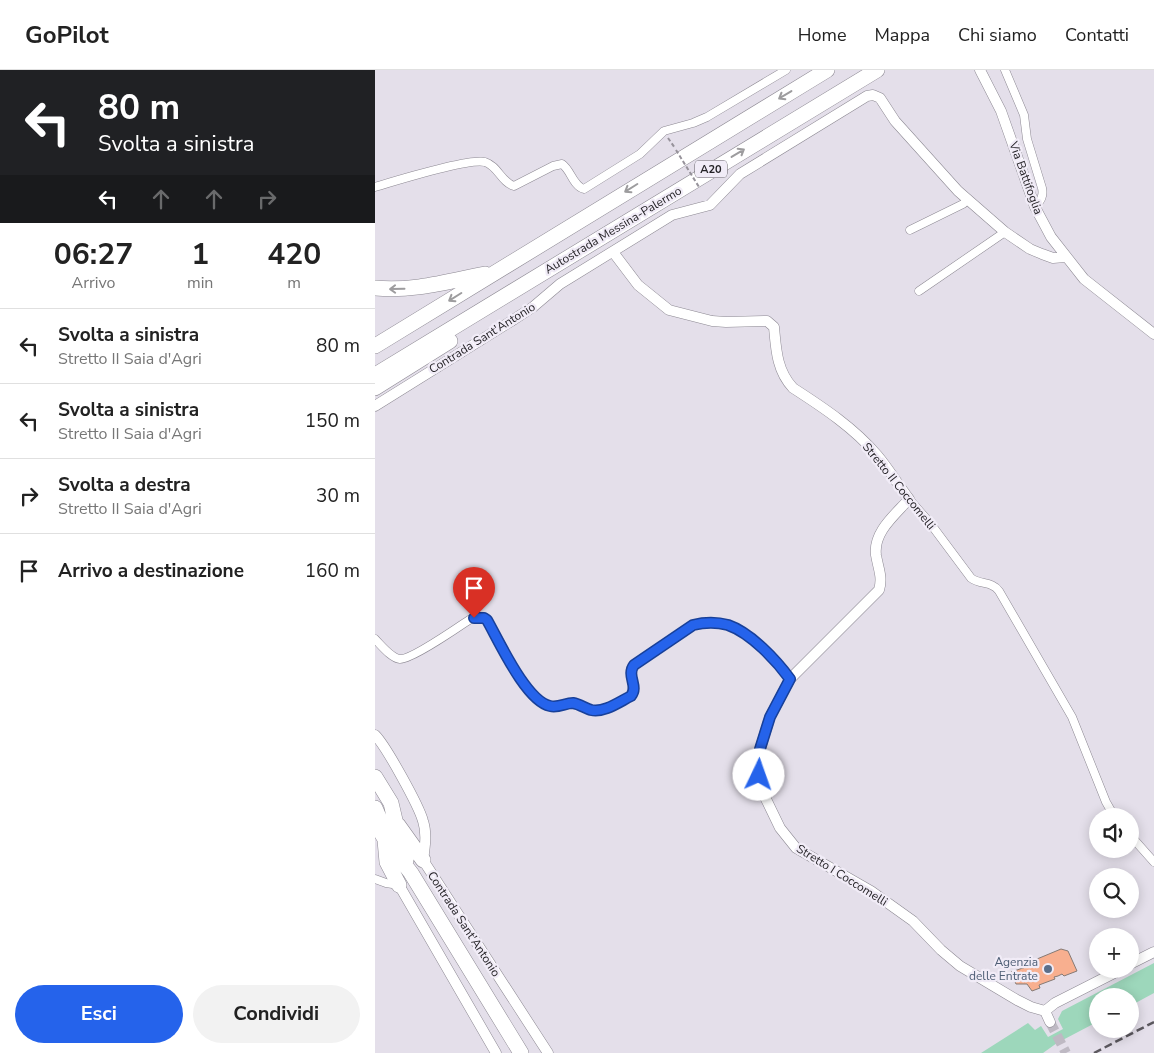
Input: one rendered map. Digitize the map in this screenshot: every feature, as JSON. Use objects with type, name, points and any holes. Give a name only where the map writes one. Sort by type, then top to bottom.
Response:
[{"type":"highway","name":"Autostrada Messina-Palermo","points":[[375,346],[827,70]]},
{"type":"highway","name":"Autostrada Messina-Palermo","points":[[375,375],[877,70]]},
{"type":"highway","points":[[375,388],[518,299],[547,270]]},
{"type":"highway","points":[[375,288],[421,287],[496,271]]},
{"type":"highway","points":[[375,777],[391,803],[402,850],[411,873],[521,1053]]},
{"type":"highway","points":[[375,792],[423,860]]},
{"type":"highway","points":[[375,808],[381,820],[378,836]]},
{"type":"highway","points":[[375,823],[387,862],[399,885]]},
{"type":"highway","points":[[378,836],[411,873]]},
{"type":"street","points":[[375,187],[480,161],[491,165],[506,182],[514,186],[546,169],[562,164],[577,186],[584,189],[640,154],[664,131],[707,117],[785,70]]},
{"type":"street","name":"Via Battifoglia","points":[[980,70],[1001,111],[1035,207],[1051,237],[1084,279],[1154,334]]},
{"type":"street","points":[[1005,70],[1023,115],[1027,139],[1042,188],[1043,194],[1035,207]]},
{"type":"street","points":[[710,205],[740,174],[867,96],[873,95],[880,98],[895,121],[968,200],[1005,232],[1041,254],[1053,258],[1065,257]]},
{"type":"street","points":[[910,230],[968,200]]},
{"type":"street","name":"Contrada Sant'Antonio","points":[[375,406],[533,307],[560,284],[672,215],[710,205]]},
{"type":"street","points":[[919,291],[1005,232]]},
{"type":"street","name":"Stretto II Coccomelli","points":[[613,252],[638,285],[669,310],[712,321],[763,320],[770,322],[774,327],[780,367],[788,383],[826,410],[877,454],[909,499],[971,578],[980,583],[993,585],[999,591],[1072,717],[1109,808]]},
{"type":"street","name":"Stretto I Coccomelli","points":[[909,499],[879,535],[875,546],[881,582],[879,590],[790,679],[770,717],[760,749],[759,775],[764,795],[780,828],[796,848],[871,891],[913,922],[960,966],[1017,1000],[1045,1011]]},
{"type":"street","points":[[375,639],[401,659],[414,655],[469,620],[484,618],[519,676],[534,696],[546,705],[575,703],[598,711],[631,696],[635,688],[631,668],[640,660],[693,625],[702,623],[729,626],[743,634],[778,663],[790,679]]},
{"type":"street","name":"Contrada Sant'Antonio","points":[[375,735],[384,746],[421,814],[425,829],[423,860],[548,1053]]},
{"type":"street","points":[[1139,845],[1154,862]]},
{"type":"street","points":[[375,879],[399,885],[496,1053]]},
{"type":"street","points":[[1139,960],[1154,952]]},
{"type":"street","points":[[1051,1022],[1045,1011],[1055,1003],[1104,978]]},
{"type":"path","points":[[664,131],[710,205]]},
{"type":"green space","points":[[1154,963],[1154,993],[1139,1001],[1139,988],[1106,988],[1125,978],[1139,978],[1139,971]]},
{"type":"green space","points":[[1089,997],[1089,1026],[1057,1043],[1043,1053],[981,1053],[1028,1023],[1035,1030],[1041,1026],[1048,1037],[1063,1029],[1058,1019],[1062,1011]]},
{"type":"building","name":"Agenzia delle Entrate","points":[[1061,949],[1068,951],[1077,971],[1064,976],[1062,974],[1054,977],[1055,979],[1039,985],[1040,988],[1032,991],[1027,984],[1016,984],[1011,972],[1026,967],[1025,964]]},
{"type":"tunnel","points":[[1050,1022],[1066,1053]]},
{"type":"railway","points":[[1094,1053],[1154,1022]]},
{"type":"place","name":"Agenzia delle Entrate","points":[[1048,969]]},
{"type":"route","points":[[474,618],[479,617],[487,620],[519,676],[540,701],[552,706],[575,703],[598,711],[631,696],[635,688],[631,678],[631,668],[693,625],[708,623],[729,626],[735,629],[778,663],[790,679],[770,717],[760,749],[759,775]]}]
